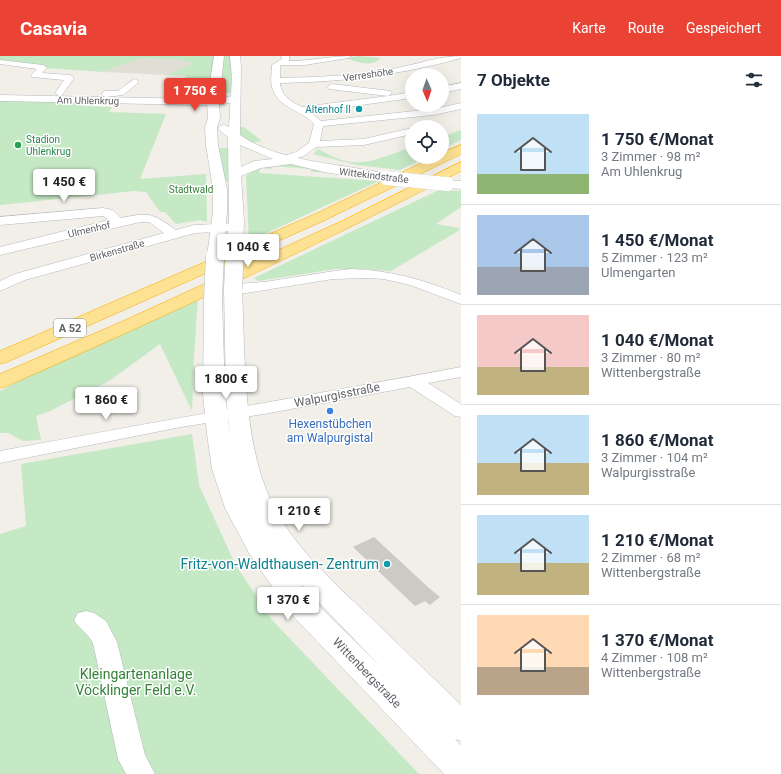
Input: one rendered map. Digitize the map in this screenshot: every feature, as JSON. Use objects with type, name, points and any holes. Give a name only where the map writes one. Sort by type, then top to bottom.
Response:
[{"type":"highway","name":"A 52","points":[[0,358],[311,222],[461,149]]},
{"type":"highway","name":"A 52","points":[[0,382],[135,322],[347,224],[457,179]]},
{"type":"main road","name":"Wittenbergstraße","points":[[219,56],[211,128],[212,144],[220,189],[215,256],[234,347],[227,415],[224,468],[238,508],[258,546],[302,607],[461,768]]},
{"type":"main road","name":"Wittenbergstraße","points":[[223,294],[235,247],[237,227],[234,174],[236,99],[235,56]]},
{"type":"main road","name":"Wittekindstraße","points":[[214,109],[224,129],[234,137],[250,145],[335,170],[391,176],[457,179]]},
{"type":"main road","points":[[235,112],[246,126]]},
{"type":"main road","name":"Wittekindstraße","points":[[263,138],[282,148],[295,158]]},
{"type":"main road","points":[[234,174],[247,168],[269,162],[295,158]]},
{"type":"main road","name":"Wittenbergstraße","points":[[227,415],[241,437],[251,482],[267,516],[290,554],[308,574],[461,727]]},
{"type":"street","points":[[348,56],[300,64],[282,60],[276,65],[276,89],[289,103],[302,110],[319,124],[433,112],[461,106]]},
{"type":"street","name":"Verreshöhe","points":[[276,81],[313,80],[370,75],[458,56]]},
{"type":"street","points":[[330,60],[370,75]]},
{"type":"street","points":[[0,62],[43,67],[35,75],[70,78],[59,93]]},
{"type":"street","points":[[380,73],[405,76]]},
{"type":"street","points":[[313,80],[313,82],[322,85],[381,92],[398,98]]},
{"type":"street","points":[[0,93],[120,94],[134,82]]},
{"type":"street","points":[[449,89],[461,86]]},
{"type":"street","points":[[302,110],[405,96]]},
{"type":"street","name":"Am Uhlenkrug","points":[[0,98],[176,101],[214,109],[236,99]]},
{"type":"street","points":[[214,109],[220,106],[226,106],[235,112]]},
{"type":"street","points":[[314,144],[319,124]]},
{"type":"street","points":[[295,158],[314,144],[364,142],[405,133]]},
{"type":"street","points":[[6,232],[103,212],[109,213],[118,222]]},
{"type":"street","name":"Ulmenhof","points":[[0,251],[6,232],[147,218],[152,219],[174,234]]},
{"type":"street","name":"Birkenstraße","points":[[0,287],[20,277],[174,234],[194,229],[237,227]]},
{"type":"street","points":[[223,294],[250,288],[334,275],[355,274],[381,275],[418,282],[461,300]]},
{"type":"street","name":"Walpurgisstraße","points":[[0,457],[461,372]]},
{"type":"street","points":[[413,381],[461,412]]},
{"type":"street","points":[[86,620],[97,628],[105,642],[132,759],[141,774]]},
{"type":"shaded area","points":[[141,58],[182,60],[194,64],[167,75],[103,72]]},
{"type":"green space","points":[[0,56],[216,56],[217,61],[207,84],[177,84],[187,76],[167,75],[193,64],[182,60],[141,58],[103,72],[46,68],[0,62]]},
{"type":"green space","points":[[221,56],[231,56],[232,93],[218,93]]},
{"type":"green space","points":[[359,56],[381,58],[373,63],[364,63],[346,58]]},
{"type":"green space","name":"Stadtwald","points":[[0,100],[89,101],[86,106],[112,107],[109,112],[166,114],[140,179],[206,174],[207,222],[200,220],[176,224],[165,212],[160,212],[146,192],[134,191],[0,205]]},
{"type":"green space","points":[[240,127],[244,127],[262,141],[251,143],[239,137]]},
{"type":"green space","points":[[461,130],[461,140],[449,146],[449,134]]},
{"type":"green space","points":[[218,148],[229,148],[228,181],[224,181]]},
{"type":"green space","points":[[318,149],[334,157],[350,162],[365,162],[405,149],[405,164],[412,164],[400,170],[357,165],[313,154]]},
{"type":"green space","points":[[288,163],[326,172],[311,172],[311,169],[272,166],[271,169],[261,168],[259,173],[379,181],[249,241],[246,176],[250,173],[250,169]]},
{"type":"green space","points":[[439,190],[461,191],[461,207],[436,224],[460,228],[458,231],[391,271],[335,269],[258,281],[254,278]]},
{"type":"green space","points":[[198,296],[192,411],[160,344],[109,381],[50,411],[36,416],[41,440],[23,441],[8,433],[0,433],[0,391],[30,375]]},
{"type":"green space","name":"Kleingartenanlage Vöcklinger Feld e.V.","points":[[192,434],[199,485],[235,564],[272,620],[419,774],[0,774],[0,534],[26,526],[21,464]]},
{"type":"building","name":"Fritz-von-Waldthausen- Zentrum","points":[[374,537],[440,597],[430,605],[425,601],[415,606],[353,547]]},
{"type":"place","name":"Altenhof II","points":[[359,109]]},
{"type":"place","name":"Stadion Uhlenkrug","points":[[18,145]]},
{"type":"place","name":"Hexenstübchen am Walpurgistal","points":[[330,411]]},
{"type":"place","name":"Fritz-von-Waldthausen- Zentrum","points":[[387,564]]}]
